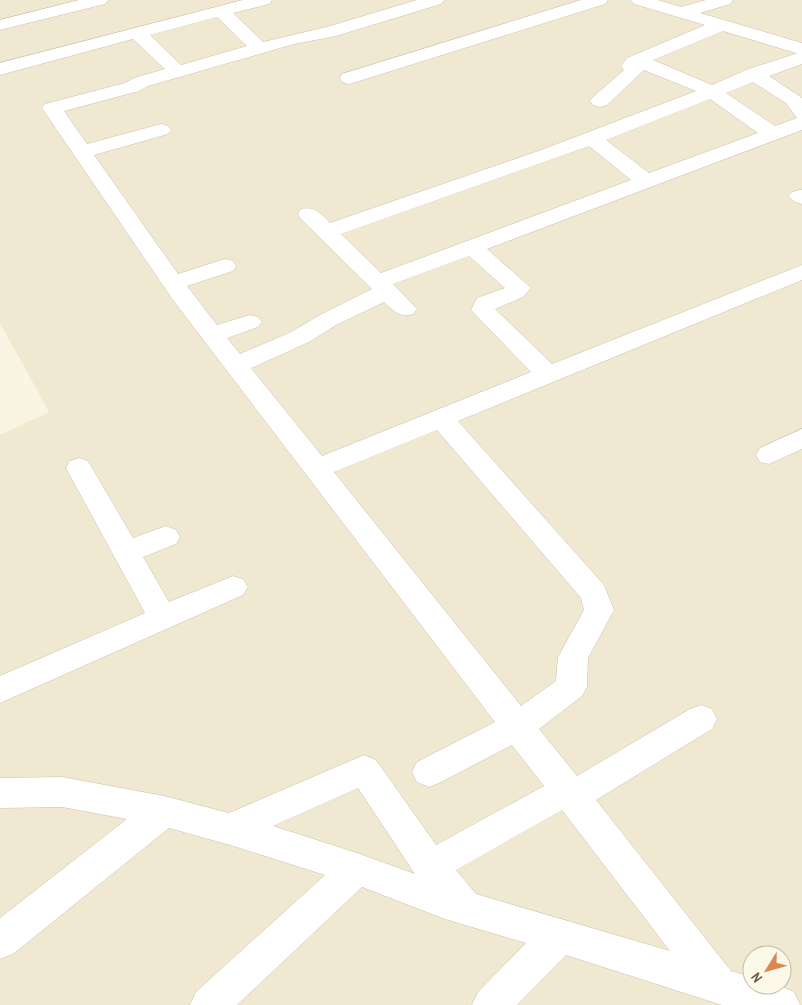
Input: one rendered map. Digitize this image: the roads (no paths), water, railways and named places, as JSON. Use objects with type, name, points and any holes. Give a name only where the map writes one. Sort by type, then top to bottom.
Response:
[{"type":"street","points":[[0,25],[61,4],[99,0]]},
{"type":"street","points":[[0,69],[263,0]]},
{"type":"street","points":[[435,0],[330,32],[292,39],[140,82],[132,87],[52,108],[172,283],[719,985]]},
{"type":"street","points":[[349,78],[599,0]]},
{"type":"street","points":[[640,0],[802,49]]},
{"type":"street","points":[[683,12],[724,0]]},
{"type":"street","points":[[61,4],[94,44]]},
{"type":"street","points":[[220,11],[260,48]]},
{"type":"street","points":[[647,118],[602,100],[635,70],[630,66],[636,60],[723,24]]},
{"type":"street","points":[[137,33],[177,71]]},
{"type":"street","points":[[292,39],[307,51]]},
{"type":"street","points":[[328,232],[592,139],[753,74],[802,58]]},
{"type":"street","points":[[636,60],[711,91],[773,134]]},
{"type":"street","points":[[753,74],[793,100],[802,114]]},
{"type":"street","points":[[235,364],[300,337],[383,286],[472,247],[802,123]]},
{"type":"street","points":[[81,152],[161,130]]},
{"type":"street","points":[[592,139],[646,181]]},
{"type":"street","points":[[310,214],[405,309]]},
{"type":"street","points":[[472,247],[519,288],[515,292],[485,303],[483,310],[547,374]]},
{"type":"street","points":[[172,283],[225,266]]},
{"type":"street","points":[[316,469],[802,272]]},
{"type":"street","points":[[212,335],[250,322]]},
{"type":"street","points":[[428,772],[517,724],[561,696],[571,687],[574,657],[599,610],[594,593],[441,418]]},
{"type":"street","points":[[769,455],[802,438]]},
{"type":"street","points":[[79,468],[163,618]]},
{"type":"street","points":[[126,552],[166,537]]},
{"type":"street","points":[[0,688],[233,587]]},
{"type":"street","points":[[430,866],[570,794],[701,718]]},
{"type":"street","points":[[230,829],[364,770],[430,866],[464,907]]},
{"type":"street","points":[[0,793],[62,792],[164,811],[230,829],[357,869],[464,907],[560,935],[781,1005]]},
{"type":"street","points":[[0,940],[164,811]]},
{"type":"street","points":[[208,1005],[357,869]]},
{"type":"street","points":[[491,1005],[560,935]]}]
